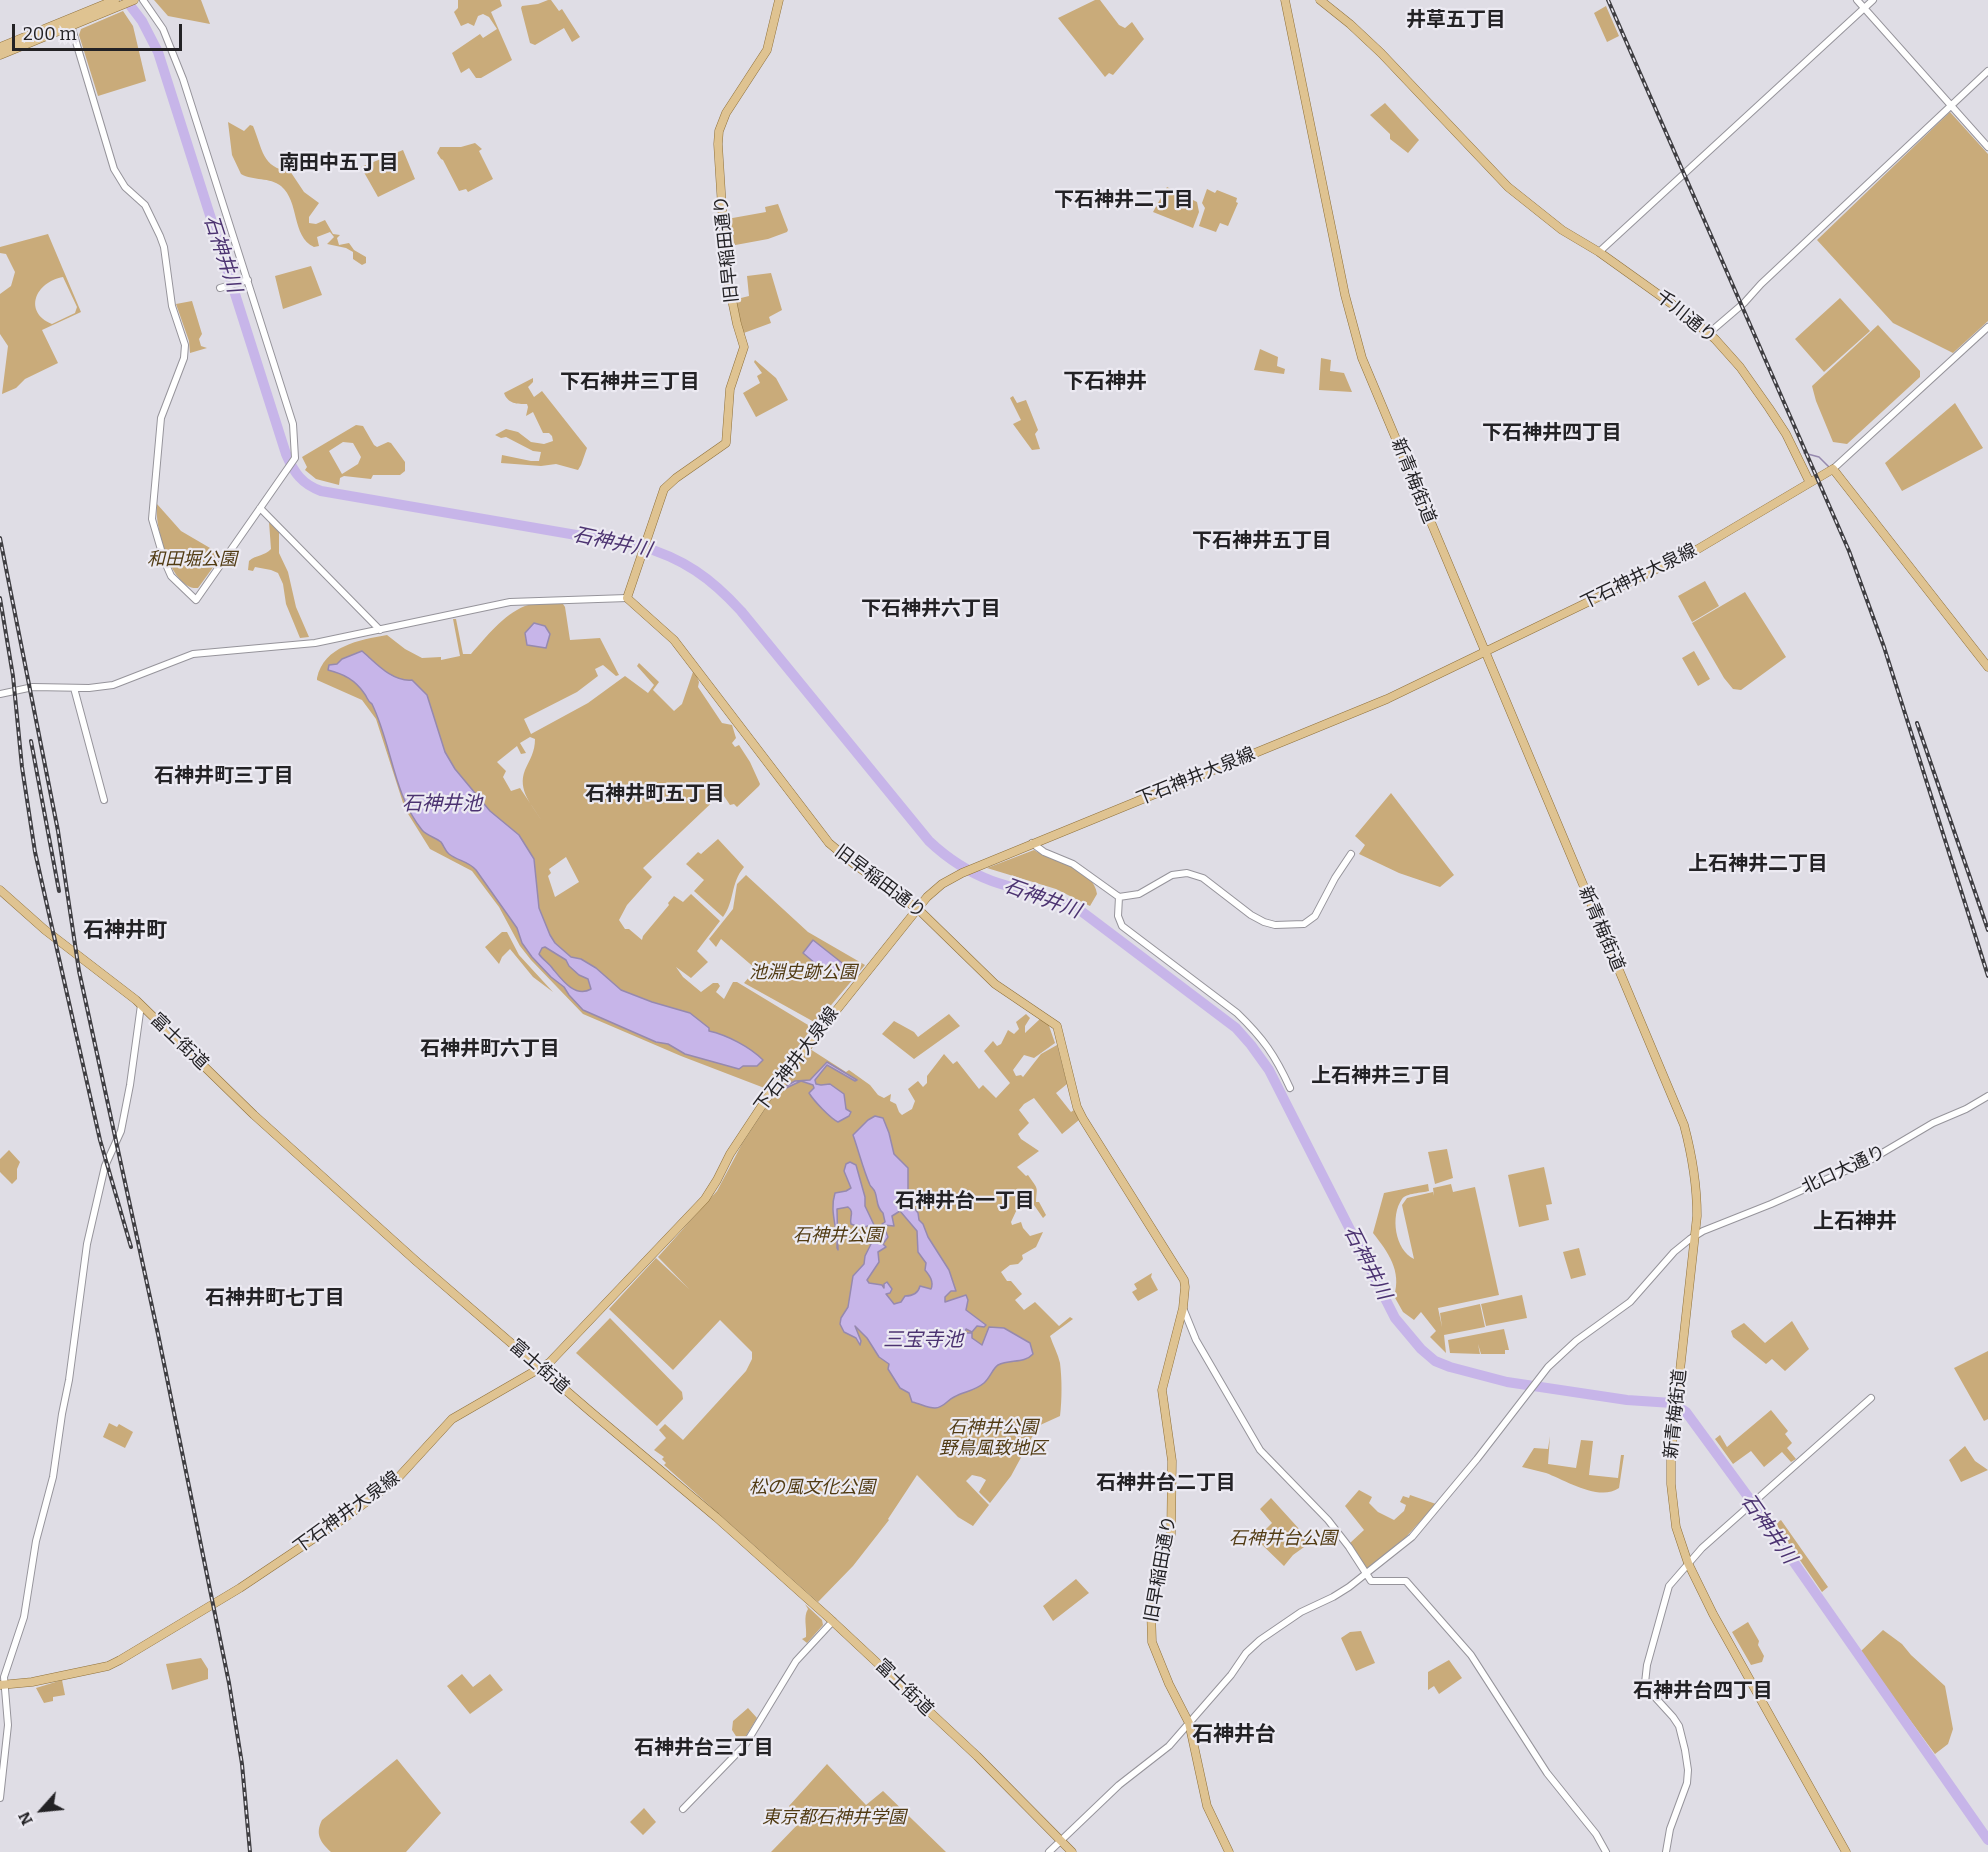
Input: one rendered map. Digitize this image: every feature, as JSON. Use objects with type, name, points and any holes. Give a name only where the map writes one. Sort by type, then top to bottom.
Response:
[{"type":"main road","points":[[0,55],[116,2],[134,0]]},
{"type":"main road","name":"旧早稲田通り","points":[[779,0],[767,50],[726,114],[718,144],[727,273],[744,347],[730,389],[726,443],[666,486],[627,598],[674,640],[829,843],[854,864],[918,909],[986,977],[1057,1026],[1077,1107],[1184,1280],[1183,1308],[1162,1390],[1172,1461],[1171,1534],[1151,1611],[1150,1626],[1154,1648],[1189,1724],[1205,1800],[1229,1852]]},
{"type":"main road","name":"新青梅街道","points":[[1285,0],[1354,334],[1362,358],[1684,1125],[1696,1185],[1696,1234],[1670,1473],[1676,1527],[1688,1563],[1713,1614],[1846,1852]]},
{"type":"main road","name":"千川通り","points":[[1320,0],[1381,53],[1508,187],[1562,230],[1599,252],[1684,312],[1709,333],[1740,367],[1763,399],[1786,434],[1809,481]]},
{"type":"main road","points":[[0,47],[70,22]]},
{"type":"main road","points":[[1809,481],[1833,469],[1988,668]]},
{"type":"main road","name":"下石神井大泉線","points":[[3,1685],[38,1681],[108,1666],[120,1660],[240,1588],[346,1517],[396,1480],[452,1419],[542,1369],[705,1199],[730,1154],[768,1095],[938,887],[962,873],[1032,843],[1388,699],[1698,549],[1809,481]]},
{"type":"main road","name":"富士街道","points":[[0,890],[45,930],[103,973],[141,1005],[254,1115],[416,1261],[710,1511],[833,1621],[977,1756],[1072,1852]]},
{"type":"street","points":[[70,22],[114,169],[125,187],[146,205],[162,241],[172,306],[185,345],[184,358],[161,418],[152,510],[154,528],[171,576],[196,600],[294,459],[293,424],[187,88],[168,41],[157,20],[142,0]]},
{"type":"street","points":[[1857,0],[1988,147]]},
{"type":"street","points":[[1599,252],[1873,0]]},
{"type":"street","points":[[1709,333],[1744,303],[1761,284],[1988,71]]},
{"type":"street","points":[[220,288],[248,280]]},
{"type":"street","points":[[1833,469],[1988,327]]},
{"type":"street","points":[[260,508],[380,630]]},
{"type":"street","points":[[0,694],[33,687],[97,688],[124,682],[193,654],[286,647],[521,600],[627,598]]},
{"type":"street","points":[[74,688],[104,800]]},
{"type":"street","points":[[1032,843],[1044,852],[1073,864],[1119,897],[1138,894],[1172,875],[1187,873],[1203,878],[1251,915],[1275,925],[1304,924],[1315,916],[1351,854]]},
{"type":"street","points":[[1119,897],[1118,919],[1122,926],[1237,1013],[1272,1052],[1290,1088]]},
{"type":"street","points":[[0,1798],[8,1725],[4,1677],[23,1623],[36,1541],[53,1475],[76,1337],[87,1244],[105,1166],[122,1131],[141,1005]]},
{"type":"street","name":"北口大通り","points":[[1049,1852],[1119,1785],[1162,1753],[1231,1675],[1246,1653],[1260,1640],[1301,1612],[1339,1594],[1366,1575],[1412,1536],[1477,1460],[1536,1381],[1567,1348],[1630,1302],[1674,1252],[1696,1234],[1772,1204],[1872,1159],[1933,1123],[1988,1096]]},
{"type":"street","points":[[1183,1308],[1196,1340],[1260,1450],[1328,1520],[1371,1581],[1406,1581],[1471,1655],[1547,1773],[1596,1834],[1606,1852]]},
{"type":"street","points":[[1666,1852],[1670,1828],[1687,1784],[1688,1770],[1679,1726],[1647,1687],[1646,1675],[1669,1586],[1688,1563],[1748,1507],[1871,1398]]},
{"type":"street","points":[[683,1809],[745,1745],[796,1661],[833,1621]]},
{"type":"green space","points":[[154,0],[201,0],[210,24],[168,16]]},
{"type":"green space","points":[[458,0],[500,0],[502,6],[491,12],[512,60],[481,78],[476,78],[469,68],[461,73],[452,53],[480,34],[483,38],[497,29],[489,17],[483,14],[478,16],[474,26],[468,23],[461,26],[454,12],[458,8]]},
{"type":"green space","points":[[551,0],[559,11],[562,9],[580,37],[572,42],[564,28],[535,45],[530,43],[521,8]]},
{"type":"green space","points":[[1095,0],[1100,0],[1119,25],[1125,28],[1132,22],[1144,39],[1113,75],[1109,73],[1105,77],[1058,18]]},
{"type":"green space","points":[[1606,6],[1619,36],[1607,42],[1594,13]]},
{"type":"green space","points":[[123,11],[133,26],[146,81],[98,96],[79,35],[81,29]]},
{"type":"green space","points":[[1385,103],[1419,140],[1408,153],[1390,139],[1390,134],[1370,115]]},
{"type":"green space","points":[[1950,112],[1988,154],[1988,321],[1953,353],[1893,323],[1817,240]]},
{"type":"green space","points":[[228,122],[244,131],[250,125],[253,126],[268,161],[274,166],[290,171],[304,192],[319,203],[309,217],[309,223],[316,224],[325,220],[333,234],[340,235],[337,238],[339,245],[349,243],[354,250],[366,257],[366,263],[362,265],[353,259],[353,252],[346,248],[327,244],[334,237],[330,232],[317,237],[319,246],[314,247],[307,242],[298,227],[291,201],[281,186],[272,181],[241,174],[232,155]]},
{"type":"green space","points":[[475,143],[482,149],[479,151],[493,179],[468,192],[466,189],[459,191],[437,153],[440,147],[461,147]]},
{"type":"green space","points":[[403,150],[415,179],[378,197],[361,167]]},
{"type":"green space","points":[[1167,187],[1197,202],[1199,212],[1193,228],[1153,212]]},
{"type":"green space","points":[[1207,189],[1215,193],[1217,190],[1237,198],[1238,203],[1228,226],[1220,223],[1216,232],[1199,226],[1205,208],[1202,203]]},
{"type":"green space","points":[[778,204],[787,232],[768,239],[730,246],[727,219],[766,212],[765,207]]},
{"type":"green space","points":[[48,234],[81,312],[42,330],[58,363],[25,379],[16,388],[2,394],[8,346],[0,334],[0,294],[11,286],[15,272],[6,254],[0,253],[0,247]],"holes":[[[63,277],[77,307],[75,313],[52,324],[43,319],[35,305],[36,298],[45,285]]]},
{"type":"green space","points":[[311,266],[322,295],[283,309],[275,276]]},
{"type":"green space","points":[[771,273],[782,310],[769,317],[771,323],[741,334],[733,300],[749,296],[747,276]]},
{"type":"green space","points":[[1840,298],[1870,331],[1824,372],[1795,339]]},
{"type":"green space","points":[[192,301],[202,334],[199,339],[201,346],[207,348],[190,353],[189,341],[176,304]]},
{"type":"green space","points":[[1878,325],[1920,371],[1920,377],[1847,444],[1833,442],[1812,386]]},
{"type":"green space","points":[[1260,349],[1278,357],[1277,366],[1285,369],[1284,374],[1254,370]]},
{"type":"green space","points":[[1321,358],[1331,360],[1330,371],[1344,373],[1352,392],[1319,390]]},
{"type":"green space","points":[[755,360],[776,378],[788,400],[756,417],[743,393],[760,383],[757,376],[762,373],[754,362]]},
{"type":"green space","points":[[533,378],[533,382],[528,387],[534,397],[542,391],[587,448],[578,470],[556,464],[541,466],[501,463],[502,455],[539,461],[541,452],[533,451],[506,437],[501,438],[495,435],[506,429],[518,432],[531,442],[544,444],[553,441],[549,433],[543,433],[533,412],[526,416],[527,404],[510,401],[504,393]]},
{"type":"green space","points":[[1013,396],[1017,403],[1026,400],[1038,430],[1035,434],[1040,449],[1032,450],[1013,424],[1021,420],[1010,398]]},
{"type":"green space","points":[[1955,403],[1983,448],[1902,491],[1885,463]]},
{"type":"green space","points":[[356,425],[363,426],[377,447],[391,443],[405,462],[405,471],[400,475],[373,475],[371,479],[344,476],[340,478],[339,485],[316,479],[305,470],[307,467],[302,457]],"holes":[[[343,442],[353,443],[361,457],[358,464],[342,474],[329,451]]]},
{"type":"green space","name":"和田堀公園","points":[[157,504],[181,531],[222,555],[198,588],[188,586],[172,568],[158,526]]},
{"type":"green space","points":[[269,522],[279,532],[279,553],[288,572],[296,607],[309,637],[300,638],[286,604],[283,584],[278,573],[255,567],[253,571],[248,570],[249,561],[271,549]]},
{"type":"green space","points":[[1705,581],[1719,606],[1692,622],[1678,596]]},
{"type":"green space","points":[[1745,592],[1786,657],[1741,690],[1733,689],[1724,678],[1692,623]]},
{"type":"green space","points":[[554,601],[563,604],[570,640],[600,638],[619,675],[616,676],[603,665],[595,669],[598,676],[577,692],[524,719],[531,734],[588,703],[625,676],[648,693],[654,685],[637,666],[639,663],[659,682],[653,690],[674,711],[682,704],[694,669],[699,682],[698,687],[722,723],[732,725],[736,738],[732,743],[735,747],[739,745],[750,762],[759,786],[737,807],[734,804],[730,805],[722,793],[643,868],[652,877],[627,905],[619,920],[625,929],[629,929],[642,940],[674,896],[683,902],[691,894],[720,921],[697,951],[708,962],[691,978],[676,967],[683,977],[701,992],[713,983],[718,983],[720,986],[716,992],[724,999],[733,982],[737,982],[813,1028],[767,1089],[681,1056],[583,1014],[520,946],[499,907],[472,871],[430,849],[405,809],[376,719],[362,700],[317,680],[327,658],[344,646],[387,635],[405,649],[422,658],[441,657],[441,660],[460,656],[453,619],[456,619],[463,654],[471,654],[510,615],[532,604]],"holes":[[[530,737],[535,739],[532,755],[523,777],[524,791],[532,806],[520,788],[511,791],[503,777],[506,771],[497,762],[517,746],[521,754],[526,753],[520,743]],[[566,857],[579,882],[555,897],[548,876],[551,873],[549,869]]]},
{"type":"green space","points":[[1694,651],[1710,679],[1698,686],[1682,658]]},
{"type":"green space","points":[[1391,793],[1454,875],[1440,887],[1399,873],[1359,854],[1365,845],[1355,836]]},
{"type":"green space","points":[[718,839],[744,867],[736,880],[723,917],[694,891],[704,880],[686,864],[698,852],[701,854]]},
{"type":"green space","points":[[1034,850],[1071,867],[1088,878],[1097,894],[1090,906],[1056,889],[987,868]]},
{"type":"green space","name":"池淵史跡公園","points":[[746,875],[808,932],[865,965],[816,1023],[744,983],[756,969],[721,939],[716,947],[709,939],[733,909],[737,884]]},
{"type":"green space","points":[[502,932],[507,932],[519,955],[553,992],[533,977],[510,949],[499,964],[485,947]]},
{"type":"green space","points":[[949,1014],[960,1026],[914,1059],[882,1034],[894,1021],[914,1032],[918,1037]]},
{"type":"green space","points":[[1026,1014],[1030,1018],[1025,1026],[1025,1033],[1041,1018],[1048,1023],[1055,1043],[1034,1058],[1024,1055],[1013,1070],[1016,1076],[1023,1077],[1041,1054],[1057,1045],[1067,1084],[1056,1093],[1071,1112],[1074,1110],[1079,1120],[1062,1134],[1034,1098],[1019,1110],[1029,1123],[1018,1134],[1021,1139],[1039,1151],[1017,1167],[1026,1176],[1028,1175],[1036,1186],[1036,1202],[1039,1202],[1046,1215],[1043,1218],[1034,1205],[1027,1204],[1021,1196],[1016,1201],[1018,1207],[1011,1222],[1012,1225],[1021,1222],[1030,1236],[1043,1232],[1036,1247],[1022,1255],[1023,1259],[1018,1264],[1010,1265],[1001,1272],[1007,1281],[1011,1281],[1022,1294],[1015,1300],[1024,1310],[1035,1302],[1059,1326],[1070,1317],[1073,1319],[1050,1336],[1060,1363],[1062,1389],[1060,1416],[1038,1426],[1011,1476],[990,1503],[979,1492],[986,1480],[972,1475],[966,1481],[989,1505],[973,1526],[958,1517],[917,1475],[889,1520],[853,1566],[818,1602],[664,1465],[666,1463],[662,1459],[664,1457],[654,1450],[666,1438],[659,1430],[665,1424],[683,1440],[746,1371],[752,1359],[752,1352],[720,1320],[673,1370],[609,1309],[656,1258],[689,1289],[658,1257],[717,1191],[742,1144],[773,1097],[810,1049],[846,1072],[849,1070],[870,1085],[878,1095],[884,1098],[891,1094],[890,1101],[896,1104],[902,1115],[912,1109],[915,1101],[908,1089],[918,1081],[923,1087],[927,1083],[927,1076],[944,1054],[953,1064],[957,1061],[979,1089],[983,1085],[996,1098],[1010,1083],[984,1051],[993,1041],[997,1046],[1001,1044],[1008,1030],[1014,1034],[1019,1029],[1016,1022]]},
{"type":"green space","points":[[1447,1149],[1453,1178],[1435,1184],[1428,1152]]},
{"type":"green space","points":[[9,1150],[20,1162],[17,1179],[12,1184],[0,1172],[0,1159]]},
{"type":"green space","points":[[1544,1167],[1552,1204],[1546,1205],[1549,1220],[1519,1227],[1508,1175]]},
{"type":"green space","points":[[1428,1184],[1429,1191],[1407,1196],[1398,1206],[1396,1232],[1402,1248],[1414,1259],[1402,1205],[1407,1198],[1433,1192],[1434,1196],[1433,1188],[1451,1184],[1453,1192],[1475,1187],[1499,1295],[1438,1308],[1442,1327],[1440,1313],[1480,1304],[1485,1327],[1444,1335],[1446,1353],[1430,1337],[1436,1331],[1421,1312],[1414,1320],[1403,1312],[1394,1296],[1396,1278],[1392,1262],[1373,1233],[1384,1193]]},
{"type":"green space","points":[[1579,1248],[1586,1275],[1571,1279],[1563,1252]]},
{"type":"green space","points":[[1152,1273],[1151,1277],[1158,1290],[1138,1301],[1132,1292],[1137,1289],[1134,1284]]},
{"type":"green space","points":[[1522,1295],[1527,1318],[1486,1326],[1481,1304]]},
{"type":"green space","points":[[610,1318],[682,1392],[683,1399],[657,1426],[576,1353]]},
{"type":"green space","points":[[1792,1321],[1809,1349],[1785,1371],[1772,1359],[1766,1364],[1733,1337],[1731,1331],[1744,1323],[1765,1343]]},
{"type":"green space","points":[[1504,1329],[1509,1350],[1505,1350],[1505,1354],[1481,1354],[1478,1344],[1480,1354],[1450,1353],[1448,1340]]},
{"type":"green space","points":[[1988,1351],[1988,1419],[1984,1421],[1954,1368]]},
{"type":"green space","points":[[1771,1410],[1788,1431],[1785,1434],[1792,1443],[1787,1448],[1796,1459],[1791,1462],[1782,1452],[1764,1467],[1751,1451],[1733,1464],[1715,1439],[1720,1435],[1727,1447]]},
{"type":"green space","points":[[109,1423],[117,1427],[119,1424],[133,1432],[125,1448],[103,1437]]},
{"type":"green space","points":[[1550,1436],[1548,1464],[1576,1468],[1581,1440],[1593,1441],[1589,1475],[1618,1478],[1621,1455],[1624,1455],[1619,1488],[1602,1493],[1592,1491],[1546,1473],[1522,1467],[1534,1448],[1548,1449]]},
{"type":"green space","points":[[1965,1446],[1975,1461],[1988,1470],[1961,1482],[1949,1460]]},
{"type":"green space","points":[[1359,1490],[1372,1497],[1369,1503],[1378,1512],[1394,1520],[1404,1511],[1406,1505],[1400,1502],[1403,1496],[1409,1498],[1410,1495],[1436,1504],[1406,1537],[1367,1569],[1350,1543],[1364,1530],[1345,1506]]},
{"type":"green space","name":"石神井台公園","points":[[1271,1498],[1311,1542],[1293,1555],[1284,1566],[1256,1539],[1272,1523],[1260,1509]]},
{"type":"green space","points":[[1781,1520],[1828,1587],[1822,1592],[1775,1524]]},
{"type":"green space","points":[[1076,1579],[1089,1593],[1053,1621],[1043,1606]]},
{"type":"green space","points":[[805,1604],[822,1620],[823,1625],[807,1643],[802,1639],[806,1637],[805,1619],[808,1609]]},
{"type":"green space","points":[[1748,1622],[1759,1641],[1758,1645],[1764,1656],[1762,1662],[1751,1665],[1732,1632]]},
{"type":"green space","points":[[1883,1630],[1902,1644],[1945,1686],[1953,1729],[1948,1744],[1935,1754],[1860,1652]]},
{"type":"green space","points":[[1361,1631],[1375,1663],[1356,1671],[1341,1638],[1350,1632]]},
{"type":"green space","points":[[201,1658],[208,1669],[208,1679],[172,1690],[166,1664]]},
{"type":"green space","points":[[1449,1660],[1462,1678],[1439,1694],[1434,1686],[1428,1690],[1428,1672]]},
{"type":"green space","points":[[462,1674],[473,1687],[490,1674],[503,1690],[470,1714],[447,1686]]},
{"type":"green space","points":[[62,1680],[65,1695],[53,1697],[53,1701],[44,1703],[36,1688]]},
{"type":"green space","points":[[748,1708],[757,1718],[741,1744],[732,1730],[733,1721]]},
{"type":"green space","points":[[397,1759],[441,1813],[406,1852],[331,1852],[320,1838],[319,1829],[322,1820]]},
{"type":"green space","name":"東京都石神井学園","points":[[827,1764],[866,1805],[883,1791],[946,1852],[771,1852],[802,1820],[789,1806]]},
{"type":"green space","points":[[644,1808],[656,1822],[643,1835],[630,1822]]},
{"type":"water","points":[[534,623],[545,626],[550,634],[546,648],[527,645],[525,633]]},
{"type":"water","name":"石神井池","points":[[362,651],[391,675],[412,680],[427,695],[445,752],[455,769],[490,811],[519,835],[534,859],[539,908],[555,943],[571,957],[581,959],[596,968],[621,990],[690,1013],[709,1028],[709,1031],[738,1042],[763,1060],[757,1066],[743,1066],[739,1069],[685,1054],[668,1044],[656,1042],[583,1010],[564,987],[532,957],[522,943],[517,928],[476,870],[449,854],[441,842],[426,834],[412,816],[399,785],[372,704],[353,681],[328,670],[329,665],[337,664],[342,659]],"holes":[[[545,947],[566,960],[579,975],[588,979],[591,989],[580,991],[569,987],[539,954]]]},
{"type":"water","points":[[813,940],[846,966],[835,980],[803,953]]},
{"type":"water","points":[[827,1062],[857,1080],[827,1065],[815,1080],[816,1084],[830,1084],[844,1094],[846,1109],[851,1112],[849,1116],[838,1122],[822,1109],[809,1093],[814,1088],[813,1085],[801,1081],[781,1089],[795,1081],[810,1080]]},
{"type":"water","name":"三宝寺池","points":[[875,1116],[883,1118],[894,1154],[908,1168],[908,1200],[918,1213],[928,1237],[949,1270],[956,1291],[951,1291],[945,1297],[945,1302],[966,1295],[968,1300],[966,1310],[986,1325],[977,1326],[972,1332],[966,1329],[965,1333],[972,1333],[972,1338],[982,1345],[989,1327],[1004,1328],[1030,1343],[1033,1354],[1025,1359],[998,1365],[980,1386],[952,1398],[938,1408],[912,1402],[909,1393],[900,1388],[888,1369],[889,1364],[879,1357],[867,1338],[855,1326],[861,1341],[860,1345],[856,1338],[844,1332],[840,1324],[848,1307],[853,1276],[864,1264],[865,1256],[874,1238],[882,1232],[882,1224],[885,1222],[875,1192],[865,1173],[853,1135]],"holes":[[[900,1211],[917,1231],[918,1252],[926,1263],[925,1270],[931,1279],[931,1289],[920,1286],[916,1293],[905,1296],[901,1302],[894,1304],[886,1294],[892,1289],[887,1282],[884,1288],[882,1285],[869,1283],[867,1280],[879,1262],[878,1252],[886,1247],[883,1244],[888,1237],[883,1225],[894,1226],[892,1216]]]},
{"type":"water","points":[[850,1162],[856,1165],[865,1197],[865,1206],[875,1227],[870,1238],[871,1230],[868,1226],[861,1228],[851,1224],[851,1213],[848,1207],[837,1209],[838,1250],[833,1200],[835,1193],[851,1188],[844,1171],[846,1164]]},
{"type":"waterway","name":"石神井川","points":[[126,0],[142,21],[158,52],[286,454],[299,477],[321,491],[640,546],[683,563],[707,579],[741,611],[936,848],[983,877],[1077,908],[1236,1028],[1269,1070],[1395,1318],[1421,1349],[1435,1361],[1507,1382],[1627,1400],[1672,1403],[1686,1412],[1749,1498],[1988,1840]]},
{"type":"waterway","points":[[1804,453],[1819,457],[1829,467]]},
{"type":"railway","points":[[1608,0],[1849,551],[1884,647],[1988,976]]},
{"type":"railway","points":[[0,538],[58,831],[79,971],[158,1334],[229,1683],[242,1764],[250,1852]]},
{"type":"railway","points":[[0,598],[13,676],[22,767],[35,852],[100,1140],[131,1247]]},
{"type":"railway","points":[[1917,723],[1988,930]]},
{"type":"railway","points":[[31,741],[59,891]]},
{"type":"district","name":"井草五丁目","points":[[1456,20]]},
{"type":"district","name":"南田中五丁目","points":[[339,163]]},
{"type":"district","name":"下石神井二丁目","points":[[1124,200]]},
{"type":"district","name":"下石神井三丁目","points":[[630,382]]},
{"type":"district","name":"下石神井","points":[[1105,382]]},
{"type":"district","name":"下石神井四丁目","points":[[1552,433]]},
{"type":"district","name":"下石神井五丁目","points":[[1262,541]]},
{"type":"district","name":"下石神井六丁目","points":[[931,609]]},
{"type":"district","name":"石神井町三丁目","points":[[224,776]]},
{"type":"district","name":"石神井町五丁目","points":[[655,794]]},
{"type":"district","name":"上石神井二丁目","points":[[1758,864]]},
{"type":"district","name":"石神井町","points":[[125,931]]},
{"type":"district","name":"石神井町六丁目","points":[[490,1049]]},
{"type":"district","name":"上石神井三丁目","points":[[1381,1076]]},
{"type":"district","name":"石神井台一丁目","points":[[965,1201]]},
{"type":"district","name":"上石神井","points":[[1855,1222]]},
{"type":"district","name":"石神井町七丁目","points":[[275,1298]]},
{"type":"district","name":"石神井台二丁目","points":[[1166,1483]]},
{"type":"district","name":"石神井台四丁目","points":[[1703,1691]]},
{"type":"district","name":"石神井台","points":[[1234,1735]]},
{"type":"district","name":"石神井台三丁目","points":[[704,1748]]},
{"type":"park label","name":"石神井公園","points":[[838,1236]]},
{"type":"park label","name":"石神井公園 野鳥風致地区","points":[[993,1438]]},
{"type":"park label","name":"松の風文化公園","points":[[812,1488]]}]
